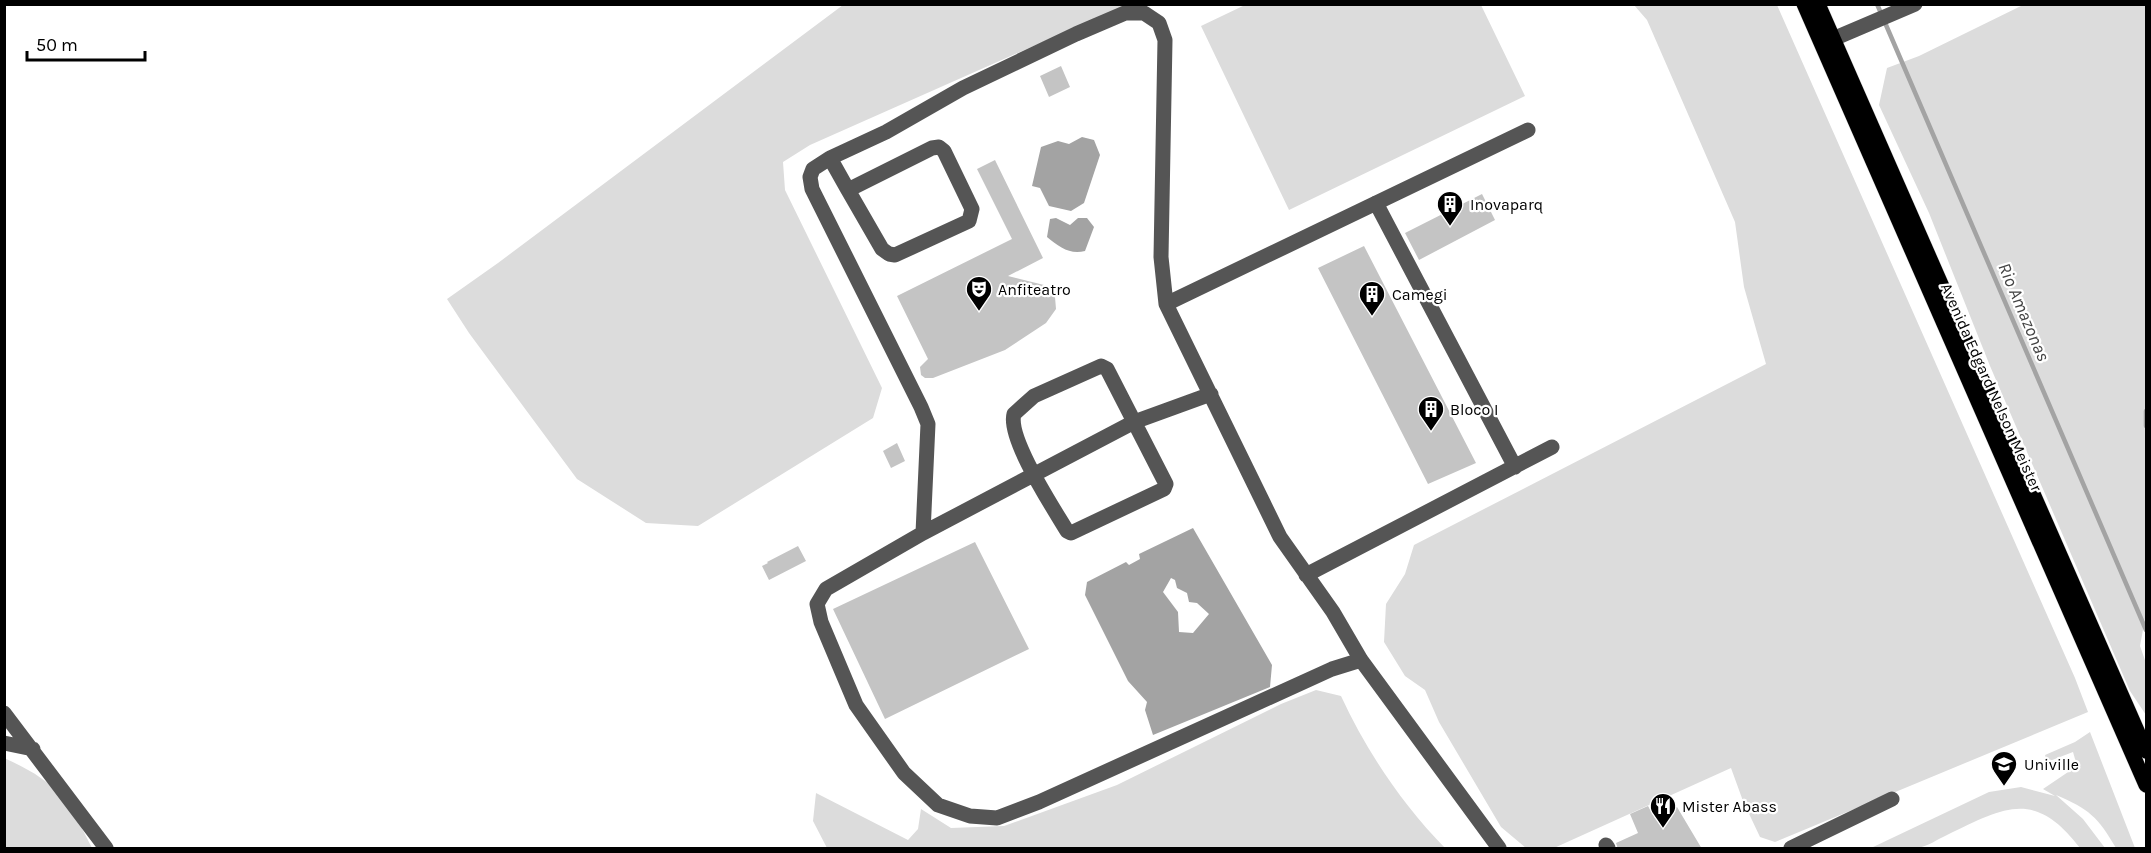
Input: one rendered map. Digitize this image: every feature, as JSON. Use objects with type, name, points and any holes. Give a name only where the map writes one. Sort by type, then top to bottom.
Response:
[{"type":"main road","name":"Avenida Edgard Nelson Meister","points":[[1804,4],[2146,785]]},
{"type":"main road","name":"Avenida Edgard Nelson Meister","points":[[1818,4],[2146,751]]},
{"type":"street","points":[[1833,39],[1912,6]]},
{"type":"street","points":[[923,534],[928,424],[812,189],[810,177],[813,169],[830,158],[886,132],[963,88],[1076,34],[1125,13],[1144,13],[1159,23],[1165,40],[1161,257],[1166,304],[1280,537],[1333,612],[1361,660],[1499,849]]},
{"type":"street","points":[[1166,304],[1528,130]]},
{"type":"street","points":[[830,158],[848,190],[882,249],[889,254],[895,255],[906,250],[969,221],[972,216],[972,209],[944,151],[939,147],[848,190]]},
{"type":"street","points":[[1376,203],[1515,466]]},
{"type":"street","points":[[1104,366],[1134,422],[1166,484],[1164,489],[1071,533],[1067,531],[1018,442],[1012,419],[1014,414],[1034,396],[1104,366]]},
{"type":"street","points":[[1211,394],[1134,422],[923,534],[826,589],[817,604],[821,622],[856,705],[904,773],[938,805],[970,816],[997,818],[1039,802],[1332,669],[1361,660]]},
{"type":"street","points":[[1306,574],[1552,447]]},
{"type":"street","points":[[4,713],[106,849]]},
{"type":"street","points":[[4,743],[33,749]]},
{"type":"street","points":[[1791,849],[1892,799]]},
{"type":"shaded area","points":[[2025,4],[2146,5],[2146,613],[2140,646],[2146,663],[2146,715],[2130,691],[1990,366],[1929,213],[1879,105],[1887,68],[1919,56]]},
{"type":"shaded area","points":[[843,5],[1126,5],[810,145],[783,162],[785,190],[882,388],[873,418],[698,526],[646,523],[577,479],[469,333],[447,299]]},
{"type":"shaded area","points":[[1245,5],[1481,5],[1525,96],[1289,210],[1201,26]]},
{"type":"shaded area","points":[[1634,5],[1777,5],[2088,712],[1775,842],[1760,837],[1731,768],[1554,848],[1526,848],[1501,827],[1439,722],[1425,690],[1405,676],[1384,642],[1386,604],[1405,574],[1414,545],[1766,364],[1744,287],[1735,222],[1647,20]]},
{"type":"shaded area","points":[[1082,137],[1094,140],[1100,155],[1084,203],[1071,211],[1049,206],[1040,188],[1032,186],[1041,147],[1058,141],[1069,144]]},
{"type":"shaded area","points":[[1056,218],[1070,225],[1078,218],[1087,218],[1094,227],[1085,251],[1074,252],[1065,249],[1047,237],[1050,219]]},
{"type":"shaded area","points":[[1193,528],[1272,665],[1270,687],[1153,735],[1145,710],[1147,702],[1128,681],[1085,595],[1087,582],[1126,562],[1129,565],[1140,559],[1139,554]],"holes":[[[1171,578],[1175,580],[1177,588],[1187,593],[1189,602],[1197,603],[1209,614],[1193,633],[1179,632],[1178,612],[1163,592]]]},
{"type":"shaded area","points":[[1316,690],[1341,696],[1362,737],[1400,795],[1445,848],[827,848],[813,821],[816,793],[908,840],[918,829],[921,809],[951,828],[1004,826],[1117,785],[1281,704]]},
{"type":"shaded area","points":[[2090,732],[2135,848],[2116,848],[2092,815],[2056,795],[2083,819],[2105,848],[2080,848],[2064,829],[2048,817],[2033,811],[2018,809],[1986,817],[1929,845],[1900,850],[1871,848],[1989,792],[2021,787],[2055,796],[2043,789],[2077,766],[2073,752],[2047,762],[2045,755],[2075,742]]},
{"type":"shaded area","points":[[4,758],[36,775],[58,793],[75,816],[92,848],[5,848]]},
{"type":"building","points":[[1061,66],[1070,87],[1049,97],[1040,76]]},
{"type":"building","name":"Anfiteatro","points":[[995,160],[1043,258],[1008,276],[1048,286],[1055,297],[1056,309],[1046,323],[1005,350],[933,378],[925,378],[921,375],[920,367],[928,359],[897,296],[1012,239],[977,169]]},
{"type":"building","name":"Inovaparq","points":[[1482,194],[1495,220],[1419,260],[1405,233]]},
{"type":"building","points":[[1364,246],[1476,463],[1428,484],[1318,268]]},
{"type":"building","points":[[897,443],[905,461],[891,468],[883,451]]},
{"type":"building","points":[[975,542],[1029,649],[885,719],[833,609]]},
{"type":"building","points":[[798,546],[806,561],[769,580],[762,566]]},
{"type":"building","name":"Mister Abass","points":[[1648,806],[1655,818],[1677,807],[1702,849],[1618,849],[1616,843],[1638,833],[1630,814]]},
{"type":"waterway","name":"Rio Amazonas","points":[[1877,4],[2146,630]]},
{"type":"waterway","points":[[2146,411],[2146,426]]},
{"type":"place","name":"Inovaparq","points":[[1450,227]]},
{"type":"place","name":"Anfiteatro","points":[[979,312]]},
{"type":"place","name":"Camegi","points":[[1372,317]]},
{"type":"place","name":"Bloco I","points":[[1431,432]]},
{"type":"place","name":"Univille","points":[[2004,787]]},
{"type":"place","name":"Mister Abass","points":[[1663,829]]}]
